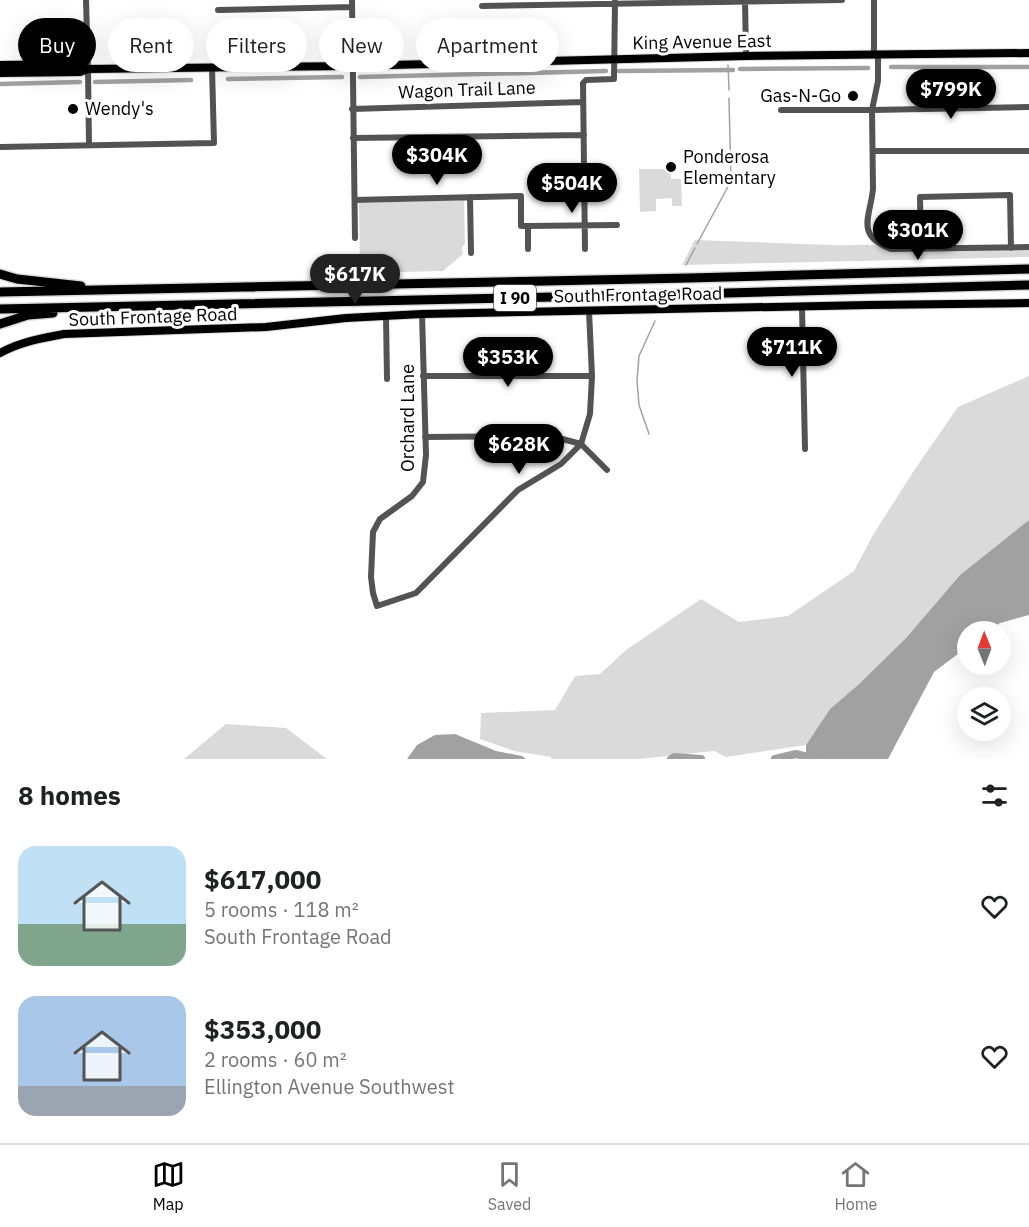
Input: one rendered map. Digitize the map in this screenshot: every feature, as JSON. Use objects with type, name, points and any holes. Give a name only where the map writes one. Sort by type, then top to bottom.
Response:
[{"type":"highway","name":"I 90","points":[[0,292],[1029,269]]},
{"type":"highway","points":[[0,274],[45,283],[128,290]]},
{"type":"highway","name":"I 90","points":[[0,309],[1029,285]]},
{"type":"highway","points":[[0,324],[28,315],[125,306]]},
{"type":"main road","name":"King Avenue East","points":[[404,65],[746,56],[1029,53]]},
{"type":"main road","name":"King Avenue East","points":[[0,67],[18,66]]},
{"type":"main road","name":"King Avenue East","points":[[96,69],[206,68]]},
{"type":"main road","name":"South Frontage Road","points":[[0,353],[10,347],[64,334],[256,328],[346,318],[422,314],[869,304],[1029,303]]},
{"type":"street","points":[[86,0],[87,18]]},
{"type":"street","points":[[482,6],[842,0]]},
{"type":"street","points":[[874,0],[878,81],[872,110],[872,199],[866,219],[868,231],[881,245],[891,249],[1029,248]]},
{"type":"street","points":[[745,1],[746,56]]},
{"type":"street","points":[[585,249],[583,83],[586,80],[614,79],[615,2]]},
{"type":"street","points":[[218,10],[352,4]]},
{"type":"street","points":[[88,72],[89,145]]},
{"type":"street","points":[[0,147],[214,143],[212,72]]},
{"type":"street","points":[[352,72],[355,238]]},
{"type":"street","name":"Wagon Trail Lane","points":[[352,109],[583,102]]},
{"type":"street","points":[[781,110],[872,110],[998,105],[1029,107]]},
{"type":"street","points":[[353,138],[584,135]]},
{"type":"street","points":[[873,151],[1029,151]]},
{"type":"street","points":[[921,249],[920,197],[1010,195],[1011,248]]},
{"type":"street","points":[[355,200],[521,196],[521,226],[617,225]]},
{"type":"street","points":[[470,197],[471,253]]},
{"type":"street","points":[[528,226],[528,249]]},
{"type":"street","points":[[802,307],[805,449]]},
{"type":"street","points":[[581,444],[590,414],[592,376],[589,311]]},
{"type":"street","name":"Orchard Lane","points":[[422,314],[426,455],[423,482],[412,496],[380,519],[373,532],[371,577],[372,593],[377,606],[416,593],[518,490],[561,464],[581,444]]},
{"type":"street","points":[[386,316],[387,379]]},
{"type":"street","points":[[423,376],[592,376]]},
{"type":"street","points":[[425,437],[551,436],[581,444],[607,470]]},
{"type":"shaded area","points":[[639,169],[671,169],[671,179],[681,179],[682,206],[672,206],[672,198],[656,199],[656,211],[640,212]]},
{"type":"shaded area","points":[[464,200],[465,244],[462,247],[463,254],[443,271],[360,273],[359,203]]},
{"type":"shaded area","points":[[695,240],[869,245],[892,249],[1029,250],[1029,257],[682,265]]},
{"type":"shaded area","points":[[1029,376],[1029,520],[960,575],[906,638],[830,709],[806,745],[726,757],[714,751],[639,759],[551,759],[551,757],[514,751],[480,739],[481,713],[555,710],[575,676],[600,674],[626,650],[701,599],[739,622],[788,616],[854,571],[873,535],[958,407]]},
{"type":"shaded area","points":[[1029,520],[1029,615],[1007,621],[957,621],[957,655],[934,672],[888,759],[806,759],[806,745],[830,709],[906,638],[960,575]]},
{"type":"shaded area","points":[[226,724],[286,728],[327,759],[184,759]]},
{"type":"shaded area","points":[[455,734],[496,751],[522,756],[526,759],[407,759],[417,745],[435,735]]},
{"type":"waterway","points":[[728,65],[729,90]]},
{"type":"waterway","points":[[891,67],[1029,67]]},
{"type":"waterway","points":[[740,69],[868,68]]},
{"type":"waterway","points":[[619,71],[733,70]]},
{"type":"waterway","points":[[360,77],[606,71]]},
{"type":"waterway","points":[[228,79],[342,77]]},
{"type":"waterway","points":[[95,82],[191,80]]},
{"type":"waterway","points":[[0,84],[80,82]]},
{"type":"waterway","points":[[697,244],[731,181],[729,98]]},
{"type":"waterway","points":[[686,265],[695,248]]},
{"type":"waterway","points":[[649,434],[639,405],[637,381],[639,356],[655,321]]},
{"type":"waterway","points":[[775,759],[796,754],[816,759]]},
{"type":"waterway","points":[[671,759],[674,757],[701,759]]},
{"type":"place","name":"Gas-N-Go","points":[[853,96]]},
{"type":"place","name":"Wendy's","points":[[73,109]]},
{"type":"place","name":"Ponderosa Elementary","points":[[671,167]]}]
